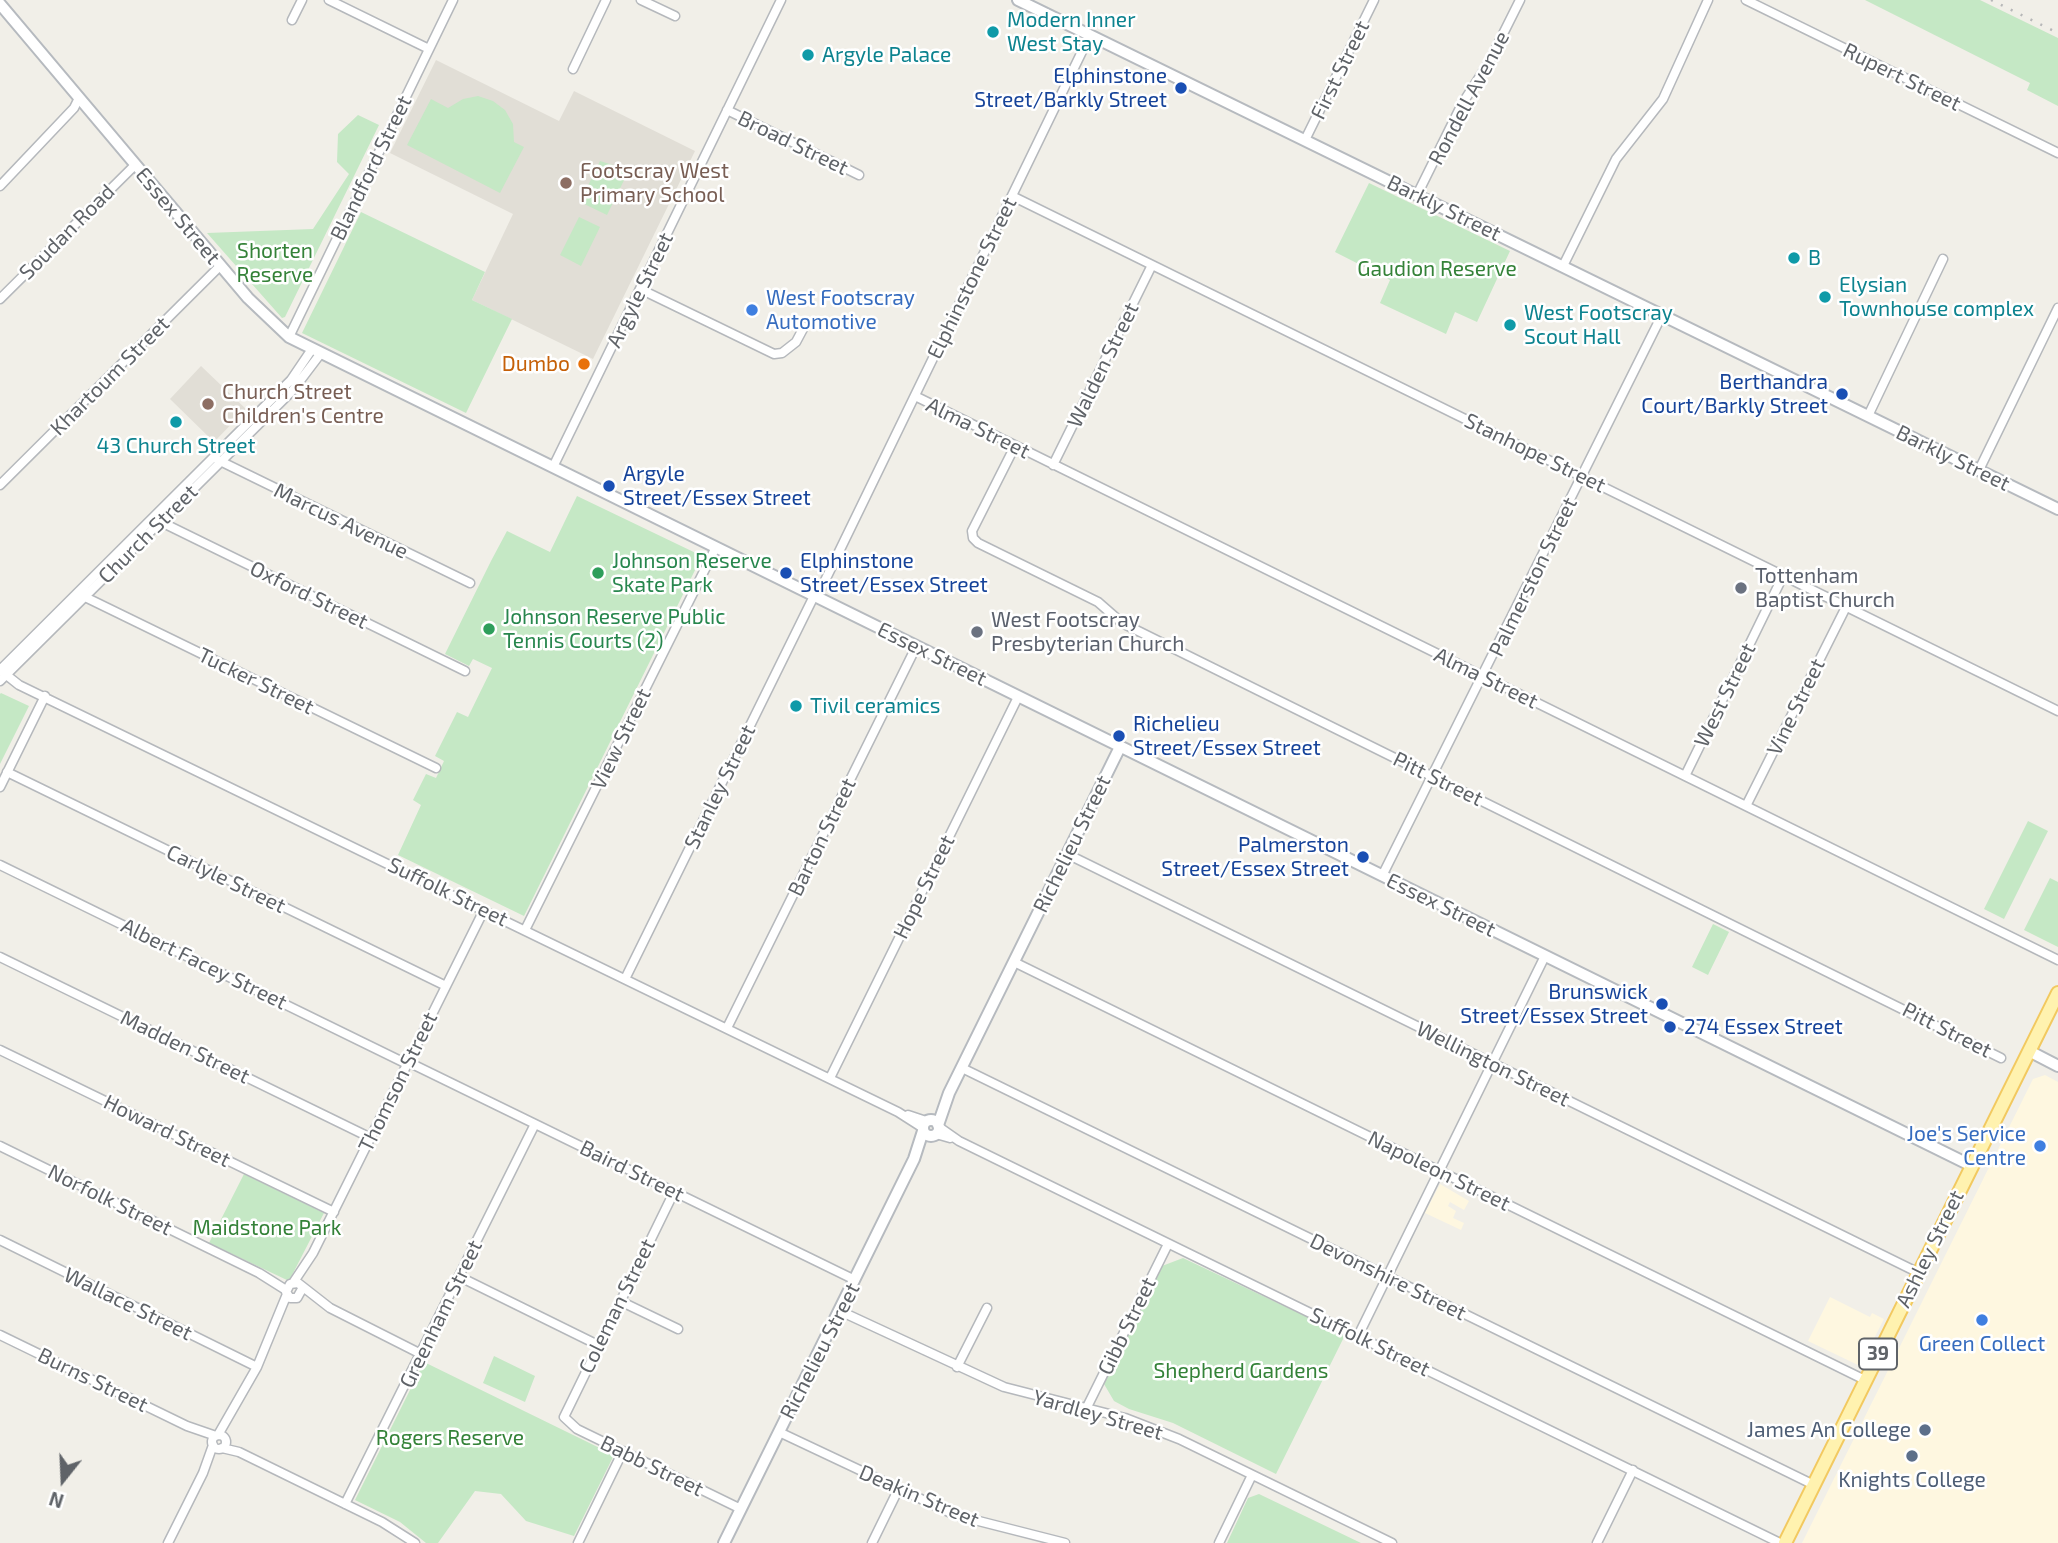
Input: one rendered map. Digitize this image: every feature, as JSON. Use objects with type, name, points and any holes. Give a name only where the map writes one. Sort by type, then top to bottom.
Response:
[{"type":"main road","name":"Ashley Street","points":[[1783,1543],[2058,993]]},
{"type":"street","points":[[292,20],[302,0]]},
{"type":"street","points":[[329,0],[429,50]]},
{"type":"street","name":"Blandford Street","points":[[289,337],[453,0]]},
{"type":"street","points":[[573,69],[606,0]]},
{"type":"street","points":[[641,0],[675,16]]},
{"type":"street","name":"Argyle Street","points":[[553,467],[781,0]]},
{"type":"street","name":"Barkly Street","points":[[1018,0],[2058,509]]},
{"type":"street","name":"First Street","points":[[1305,140],[1374,0]]},
{"type":"street","name":"Rondell Avenue","points":[[1417,195],[1462,104],[1494,54],[1521,0]]},
{"type":"street","points":[[1563,266],[1616,159],[1662,99],[1708,0]]},
{"type":"street","points":[[1704,12],[1713,0]]},
{"type":"street","name":"Rupert Street","points":[[1746,0],[2058,153]]},
{"type":"street","name":"Essex Street","points":[[0,4],[220,266],[260,312],[289,337],[1972,1166]]},
{"type":"street","name":"Elphinstone Street","points":[[816,597],[1090,35]]},
{"type":"street","points":[[0,186],[74,108],[79,98]]},
{"type":"street","name":"Broad Street","points":[[727,110],[859,175]]},
{"type":"street","name":"Soudan Road","points":[[0,299],[135,165]]},
{"type":"street","name":"Stanhope Street","points":[[1012,196],[2058,711]]},
{"type":"street","points":[[1868,416],[1943,259]]},
{"type":"street","name":"Walden Street","points":[[1054,465],[1152,265]]},
{"type":"street","name":"Khartoum Street","points":[[0,485],[220,266]]},
{"type":"street","points":[[640,289],[774,354],[782,353],[796,342],[804,327]]},
{"type":"street","points":[[1979,470],[2058,308]]},
{"type":"street","name":"Palmerston Street","points":[[1382,876],[1662,315]]},
{"type":"street","name":"Church Street","points":[[1,674],[217,459],[303,379],[316,351]]},
{"type":"street","name":"Alma Street","points":[[915,397],[2058,960]]},
{"type":"street","name":"Pitt Street","points":[[1015,446],[972,531],[972,538],[978,543],[1098,602],[1122,623],[2001,1058]]},
{"type":"street","name":"Marcus Avenue","points":[[217,459],[470,583]]},
{"type":"street","name":"Oxford Street","points":[[156,520],[465,671]]},
{"type":"street","name":"View Street","points":[[525,930],[716,547]]},
{"type":"street","name":"West Street","points":[[1685,776],[1783,576]]},
{"type":"street","name":"Tucker Street","points":[[81,595],[436,768]]},
{"type":"street","name":"Stanley Street","points":[[625,979],[816,597]]},
{"type":"street","name":"Vine Street","points":[[1746,806],[1846,607]]},
{"type":"street","name":"Barton Street","points":[[727,1028],[916,647]]},
{"type":"street","name":"Suffolk Street","points":[[1,674],[1783,1543]]},
{"type":"street","points":[[0,787],[45,696]]},
{"type":"street","name":"Hope Street","points":[[830,1079],[1018,696]]},
{"type":"street","name":"Richelieu Street","points":[[724,1543],[1120,747]]},
{"type":"street","name":"Carlyle Street","points":[[8,772],[446,986]]},
{"type":"street","name":"Wellington Street","points":[[1067,854],[1919,1273]]},
{"type":"street","name":"Albert Facey Street","points":[[0,865],[408,1063]]},
{"type":"street","name":"Thomson Street","points":[[168,1543],[484,910]]},
{"type":"street","points":[[1358,1336],[1545,956]]},
{"type":"street","name":"Madden Street","points":[[0,957],[371,1138]]},
{"type":"street","name":"Napoleon Street","points":[[1014,962],[1865,1380]]},
{"type":"street","name":"Howard Street","points":[[0,1050],[334,1212]]},
{"type":"street","points":[[2029,1051],[2058,1066]]},
{"type":"street","name":"Baird Street","points":[[408,1063],[855,1280]]},
{"type":"street","name":"Devonshire Street","points":[[962,1068],[1814,1485]]},
{"type":"street","name":"Greenham Street","points":[[345,1504],[535,1124]]},
{"type":"street","name":"Norfolk Street","points":[[0,1146],[421,1354]]},
{"type":"street","name":"Coleman Street","points":[[566,1421],[565,1412],[674,1192]]},
{"type":"street","name":"Wallace Street","points":[[0,1241],[257,1367]]},
{"type":"street","name":"Gibb Street","points":[[1087,1408],[1168,1244]]},
{"type":"street","points":[[460,1277],[598,1345]]},
{"type":"street","points":[[620,1301],[678,1329]]},
{"type":"street","points":[[957,1367],[987,1308]]},
{"type":"street","name":"Yardley Street","points":[[840,1311],[957,1367],[1022,1393],[1087,1408],[1154,1429],[1392,1543]]},
{"type":"street","name":"Burns Street","points":[[0,1335],[345,1504],[415,1543]]},
{"type":"street","name":"Babb Street","points":[[566,1421],[741,1509]]},
{"type":"street","name":"Deakin Street","points":[[779,1432],[898,1490],[978,1522],[1065,1543]]},
{"type":"street","points":[[578,1543],[623,1451]]},
{"type":"street","points":[[1597,1543],[1633,1470]]},
{"type":"street","points":[[1219,1543],[1252,1475]]},
{"type":"street","points":[[872,1543],[898,1490]]},
{"type":"shaded area","name":"Footscray West Primary School","points":[[436,60],[559,121],[574,91],[695,151],[593,359],[472,300],[513,214],[390,153]]},
{"type":"shaded area","name":"Church Street Children's Centre","points":[[201,366],[246,409],[214,442],[170,399]]},
{"type":"shaded area","points":[[2045,1075],[2058,1082],[2058,1543],[1802,1543],[2033,1079]]},
{"type":"shaded area","points":[[1440,1184],[1469,1201],[1464,1210],[1450,1202],[1448,1206],[1456,1211],[1453,1218],[1464,1223],[1461,1230],[1425,1213]]},
{"type":"shaded area","points":[[1830,1297],[1870,1317],[1872,1313],[1884,1319],[1860,1366],[1808,1341]]},
{"type":"green space","points":[[1865,0],[1980,0],[2058,38],[2058,106],[2027,90],[2030,83]]},
{"type":"green space","points":[[478,96],[493,101],[505,110],[513,124],[514,142],[524,147],[500,193],[407,145],[431,99],[448,108],[463,99]]},
{"type":"green space","name":"Shorten Reserve","points":[[358,115],[379,125],[285,317],[282,318],[207,233],[313,229],[349,174],[337,162],[338,134]]},
{"type":"green space","points":[[600,161],[629,170],[607,215],[580,202]]},
{"type":"green space","name":"Gaudion Reserve","points":[[1369,183],[1510,251],[1477,322],[1455,312],[1446,334],[1380,303],[1390,280],[1335,252]]},
{"type":"green space","points":[[361,212],[485,272],[472,300],[512,319],[466,413],[302,333]]},
{"type":"green space","points":[[579,217],[600,227],[581,266],[560,255]]},
{"type":"green space","points":[[577,496],[702,556],[524,916],[398,855],[421,805],[413,800],[426,774],[436,778],[444,761],[435,756],[457,712],[468,717],[492,668],[473,659],[469,666],[445,654],[491,561],[507,531],[550,552]]},
{"type":"green space","points":[[0,694],[29,706],[0,764]]},
{"type":"green space","points":[[2028,821],[2048,831],[2004,919],[1984,909]]},
{"type":"green space","points":[[2050,878],[2058,882],[2058,947],[2024,930]]},
{"type":"green space","points":[[1713,924],[1729,932],[1708,975],[1692,967]]},
{"type":"green space","name":"Maidstone Park","points":[[244,1174],[324,1213],[289,1281],[209,1243]]},
{"type":"green space","name":"Shepherd Gardens","points":[[1183,1258],[1345,1335],[1276,1474],[1173,1423],[1129,1409],[1114,1401],[1104,1384],[1162,1266]]},
{"type":"green space","points":[[494,1356],[535,1376],[525,1402],[483,1383]]},
{"type":"green space","name":"Rogers Reserve","points":[[424,1362],[614,1455],[574,1536],[526,1521],[501,1494],[475,1491],[438,1543],[426,1543],[400,1522],[355,1500]]},
{"type":"green space","points":[[1259,1494],[1361,1543],[1227,1543],[1248,1498]]},
{"type":"railway","points":[[1991,0],[2058,33]]},
{"type":"place","name":"Modern Inner West Stay","points":[[993,32]]},
{"type":"place","name":"Argyle Palace","points":[[808,55]]},
{"type":"place","name":"Elphinstone Street/Barkly Street","points":[[1181,88]]},
{"type":"place","name":"Footscray West Primary School","points":[[566,183]]},
{"type":"place","name":"B","points":[[1794,258]]},
{"type":"place","name":"Elysian Townhouse complex","points":[[1825,297]]},
{"type":"place","name":"West Footscray Automotive","points":[[752,310]]},
{"type":"place","name":"West Footscray Scout Hall","points":[[1510,325]]},
{"type":"place","name":"Dumbo","points":[[584,364]]},
{"type":"place","name":"Berthandra Court/Barkly Street","points":[[1842,394]]},
{"type":"place","name":"Church Street Children's Centre","points":[[208,404]]},
{"type":"place","name":"43 Church Street","points":[[176,422]]},
{"type":"place","name":"Argyle Street/Essex Street","points":[[609,486]]},
{"type":"place","name":"Johnson Reserve Skate Park","points":[[598,573]]},
{"type":"place","name":"Elphinstone Street/Essex Street","points":[[786,573]]},
{"type":"place","name":"Tottenham Baptist Church","points":[[1741,588]]},
{"type":"place","name":"Johnson Reserve Public Tennis Courts (2)","points":[[489,629]]},
{"type":"place","name":"West Footscray Presbyterian Church","points":[[977,632]]},
{"type":"place","name":"Tivil ceramics","points":[[796,706]]},
{"type":"place","name":"Richelieu Street/Essex Street","points":[[1119,736]]},
{"type":"place","name":"Palmerston Street/Essex Street","points":[[1363,857]]},
{"type":"place","name":"Brunswick Street/Essex Street","points":[[1662,1004]]},
{"type":"place","name":"274 Essex Street","points":[[1670,1027]]},
{"type":"place","name":"Joe's Service Centre","points":[[2040,1146]]},
{"type":"place","name":"Green Collect","points":[[1982,1320]]},
{"type":"place","name":"James An College","points":[[1925,1430]]},
{"type":"place","name":"Knights College","points":[[1912,1456]]}]
